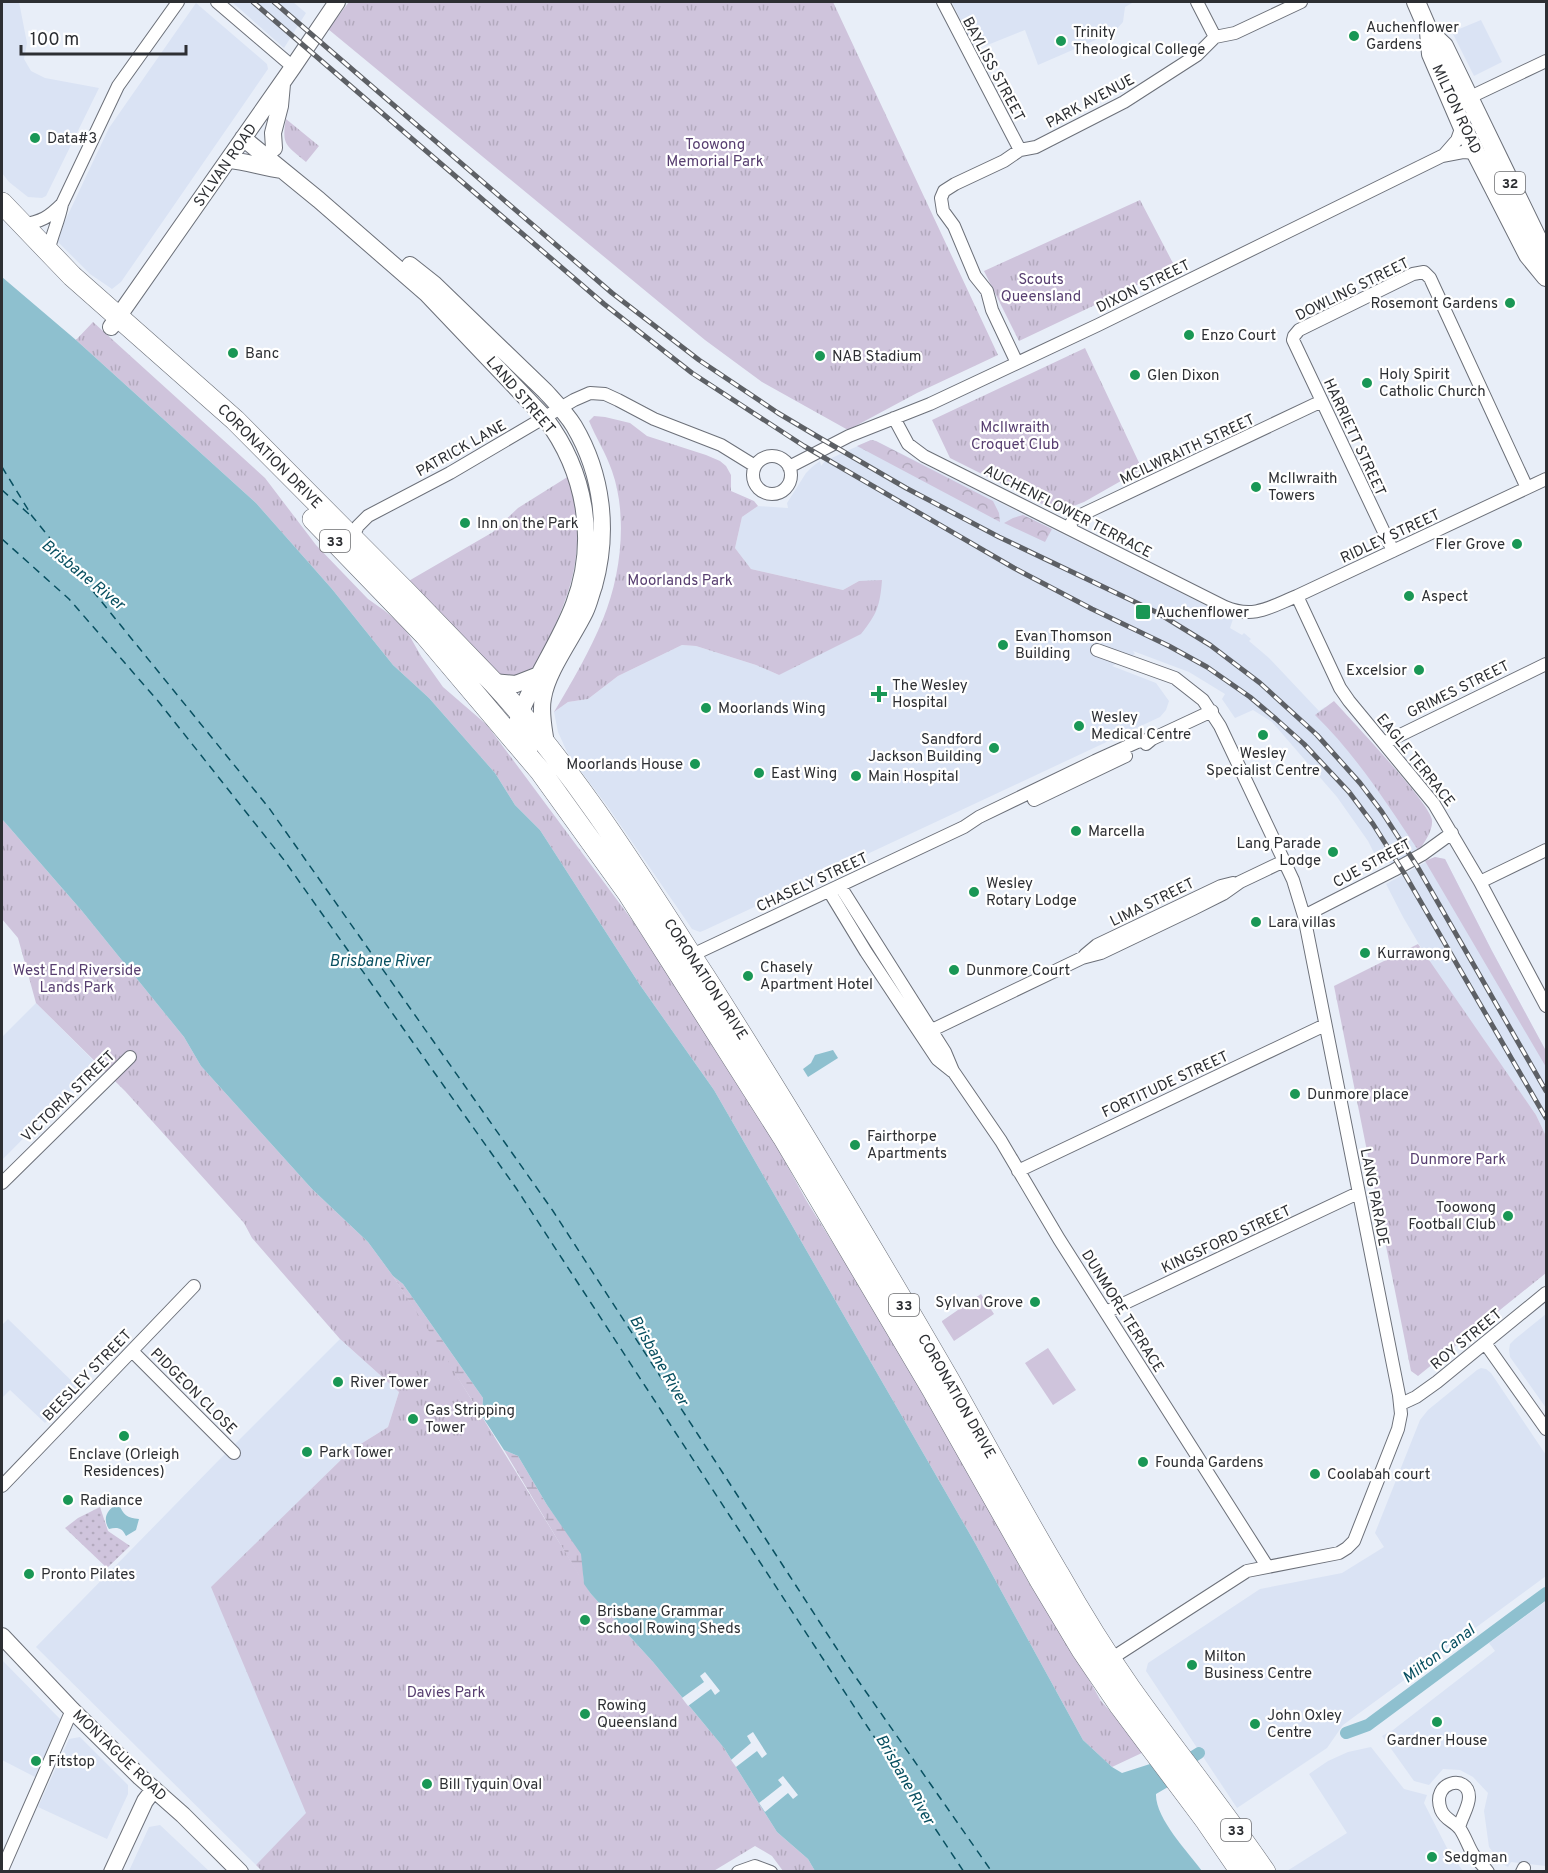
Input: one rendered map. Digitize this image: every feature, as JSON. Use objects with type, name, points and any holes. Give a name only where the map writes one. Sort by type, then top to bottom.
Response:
[{"type":"highway","name":"CORONATION DRIVE","points":[[2,202],[12,224],[56,280],[115,322],[235,420],[493,682],[546,744],[605,826],[783,1137],[932,1389],[1040,1580],[1195,1792],[1241,1872]]},
{"type":"highway","name":"CORONATION DRIVE","points":[[12,224],[89,291],[115,322],[198,405],[267,469],[424,635],[541,771],[628,893],[682,960]]},
{"type":"highway","name":"CORONATION DRIVE","points":[[1195,1792],[1233,1825],[1265,1872]]},
{"type":"main road","name":"SYLVAN ROAD","points":[[115,322],[337,2]]},
{"type":"main road","name":"MILTON ROAD","points":[[1416,2],[1429,32],[1444,46],[1461,101],[1542,248],[1546,270]]},
{"type":"main road","points":[[274,148],[273,133],[280,106],[282,83]]},
{"type":"main road","name":"MILTON ROAD","points":[[1461,101],[1462,126],[1528,255],[1546,277]]},
{"type":"main road","name":"LAND STREET","points":[[247,134],[274,148],[401,259],[434,284],[545,391],[573,425],[590,462],[600,500],[602,535],[600,562],[586,610],[544,691],[542,709],[546,744]]},
{"type":"main road","name":"LAND STREET","points":[[247,134],[282,170],[427,294],[544,418],[559,438],[575,471],[583,498],[586,531],[584,564],[574,604],[520,712]]},
{"type":"main road","points":[[228,160],[282,170]]},
{"type":"main road","points":[[493,682],[516,684],[539,675]]},
{"type":"main road","points":[[520,712],[518,727],[541,771]]},
{"type":"main road","name":"MONTAGUE ROAD","points":[[2,1636],[72,1710],[240,1872]]},
{"type":"main road","points":[[112,1872],[145,1801],[154,1789]]},
{"type":"street","points":[[48,253],[62,204],[118,86],[178,2]]},
{"type":"street","points":[[217,2],[293,67]]},
{"type":"street","name":"BAYLISS STREET","points":[[943,2],[1020,150]]},
{"type":"street","points":[[1197,2],[1215,38]]},
{"type":"street","name":"PARK AVENUE","points":[[1017,363],[992,310],[987,291],[975,276],[954,226],[946,216],[941,204],[944,191],[1004,162],[1020,150],[1036,147],[1125,102],[1197,55],[1215,38],[1235,33],[1301,2]]},
{"type":"street","points":[[1461,101],[1546,61]]},
{"type":"street","name":"DIXON STREET","points":[[1442,156],[1457,140],[1462,126]]},
{"type":"street","name":"DIXON STREET","points":[[789,467],[849,436],[930,404],[1017,363],[1442,156],[1463,152],[1476,153]]},
{"type":"street","points":[[12,224],[41,221],[51,216],[62,204]]},
{"type":"street","name":"DOWLING STREET","points":[[1294,336],[1299,330],[1413,274],[1424,272],[1430,278],[1527,488]]},
{"type":"street","name":"HARRIETT STREET","points":[[1294,336],[1294,344],[1393,551]]},
{"type":"street","name":"PATRICK LANE","points":[[352,538],[358,526],[368,516],[450,473],[590,393],[605,394],[654,419],[721,445],[755,466]]},
{"type":"street","name":"MCILWRAITH STREET","points":[[1069,528],[1073,520],[1081,515],[1322,401]]},
{"type":"street","name":"AUCHENFLOWER TERRACE","points":[[894,418],[903,438],[916,451],[1225,607],[1243,613]]},
{"type":"street","points":[[775,456],[781,458],[789,467],[788,484],[774,494],[762,491],[754,483],[753,471],[764,458],[775,456]]},
{"type":"street","name":"RIDLEY STREET","points":[[1243,613],[1265,609],[1297,596],[1546,479]]},
{"type":"street","name":"EAGLE TERRACE","points":[[1297,596],[1340,688],[1434,804],[1480,882],[1546,1006]]},
{"type":"street","name":"LANG PARADE","points":[[1097,650],[1175,678],[1195,693],[1212,711],[1293,880],[1304,916],[1401,1404],[1398,1429],[1350,1545],[1339,1553],[1267,1566],[1240,1575],[1103,1664]]},
{"type":"street","name":"GRIMES STREET","points":[[1384,743],[1546,663]]},
{"type":"street","name":"CHASELY STREET","points":[[682,960],[964,827],[982,824],[1139,750],[1152,739],[1212,711]]},
{"type":"street","name":"CUE STREET","points":[[1304,916],[1423,854],[1452,833]]},
{"type":"street","points":[[1480,882],[1546,850]]},
{"type":"street","name":"LIMA STREET","points":[[932,1030],[1082,958],[1097,945],[1150,918],[1221,886],[1240,882],[1284,861]]},
{"type":"street","name":"DUNMORE TERRACE","points":[[834,888],[932,1030],[953,1071],[1001,1142],[1267,1566]]},
{"type":"street","name":"DUNMORE TERRACE","points":[[834,888],[866,952],[937,1059],[953,1071]]},
{"type":"street","name":"FORTITUDE STREET","points":[[1018,1171],[1325,1025]]},
{"type":"street","name":"VICTORIA STREET","points":[[2,1183],[130,1057]]},
{"type":"street","name":"KINGSFORD STREET","points":[[1106,1312],[1359,1193]]},
{"type":"street","name":"BEESLEY STREET","points":[[2,1486],[194,1286]]},
{"type":"street","name":"ROY STREET","points":[[1401,1404],[1416,1397],[1546,1293]]},
{"type":"street","points":[[1485,1343],[1546,1429]]},
{"type":"street","name":"PIDGEON CLOSE","points":[[132,1351],[234,1453]]},
{"type":"street","points":[[2,1870],[72,1710]]},
{"type":"street","points":[[1459,1828],[1474,1855],[1488,1872]]},
{"type":"street","points":[[738,1872],[750,1866],[765,1869]]},
{"type":"shaded area","points":[[2,2],[19,2],[27,43],[24,59],[31,71],[45,78],[99,88],[46,196],[42,198],[28,197],[9,182],[2,173]]},
{"type":"shaded area","points":[[232,2],[293,2],[306,13],[284,48]]},
{"type":"shaded area","name":"Trinity Theological College","points":[[952,2],[1134,2],[1125,7],[1123,22],[1114,32],[1038,65],[1025,30],[975,50]]},
{"type":"shaded area","points":[[196,3],[267,64],[268,69],[121,282],[112,289],[90,274],[56,240],[109,128]]},
{"type":"shaded area","points":[[1481,20],[1502,62],[1474,76],[1452,32]]},
{"type":"shaded area","name":"The Wesley Hospital","points":[[871,440],[1233,619],[1230,628],[1242,635],[1244,633],[1251,639],[1249,641],[1269,658],[1319,711],[1325,707],[1424,835],[1418,850],[1394,863],[1379,863],[1368,841],[1337,797],[1272,722],[1253,710],[1235,718],[1222,699],[1225,694],[1189,672],[1133,651],[1135,654],[1112,666],[1156,683],[1169,701],[1160,717],[705,930],[700,932],[692,929],[608,807],[568,754],[558,732],[554,712],[568,702],[588,699],[618,676],[682,645],[696,646],[756,665],[779,675],[859,581],[843,590],[751,569],[735,548],[742,517],[758,506],[788,508],[787,503],[812,467],[820,461],[821,466],[825,461]]},
{"type":"shaded area","points":[[1435,857],[1445,859],[1546,1051],[1546,1136],[1536,1115],[1430,963],[1386,884]]},
{"type":"shaded area","points":[[36,1003],[97,1064],[2,1160],[2,1037]]},
{"type":"shaded area","points":[[1546,1314],[1546,1408],[1510,1357],[1509,1350],[1510,1344],[1515,1339]]},
{"type":"shaded area","points":[[8,1319],[80,1389],[45,1423],[10,1390],[2,1398],[2,1325]]},
{"type":"shaded area","points":[[340,1339],[399,1392],[388,1427],[351,1450],[212,1587],[307,1814],[256,1865],[36,1647]]},
{"type":"shaded area","points":[[1481,1368],[1491,1373],[1546,1455],[1546,1576],[1343,1725],[1327,1748],[1237,1808],[1146,1671],[1148,1663],[1260,1589],[1342,1573],[1384,1547],[1375,1533],[1420,1420],[1428,1410]]},
{"type":"shaded area","points":[[1546,1601],[1546,1866],[1511,1862],[1508,1867],[1501,1863],[1489,1847],[1484,1811],[1488,1793],[1473,1777],[1460,1770],[1443,1769],[1429,1785],[1414,1781],[1382,1736],[1393,1730],[1495,1651],[1489,1643]]},
{"type":"shaded area","points":[[2,1660],[61,1720],[35,1777],[2,1760]]},
{"type":"shaded area","points":[[80,1737],[128,1785],[128,1794],[107,1839],[38,1807],[69,1739]]},
{"type":"shaded area","points":[[1371,1747],[1404,1789],[1427,1795],[1424,1803],[1448,1850],[1463,1871],[1287,1871],[1347,1833],[1309,1774],[1328,1761],[1348,1752]]},
{"type":"shaded area","points":[[160,1825],[209,1871],[129,1871],[149,1827]]},
{"type":"green space","name":"Toowong Memorial Park","points":[[349,2],[833,2],[998,355],[917,393],[848,430],[762,382],[705,340],[328,29]]},
{"type":"green space","points":[[286,119],[319,146],[306,162],[290,148],[285,140]]},
{"type":"green space","name":"Scouts Queensland","points":[[1140,200],[1175,267],[1019,341],[984,271]]},
{"type":"green space","points":[[93,322],[265,478],[316,545],[368,599],[399,623],[443,687],[487,725],[632,920],[764,1123],[806,1200],[909,1365],[1029,1583],[1101,1701],[1146,1751],[1112,1767],[1083,1740],[975,1543],[714,1090],[640,985],[540,830],[515,805],[495,773],[429,698],[393,665],[332,589],[256,503],[76,340]]},
{"type":"green space","name":"McIlwraith Croquet Club","points":[[1085,348],[1142,469],[1084,502],[1071,507],[1050,508],[950,458],[932,420]]},
{"type":"green space","name":"Moorlands Park","points":[[594,416],[630,423],[647,436],[706,455],[726,466],[731,475],[731,491],[754,501],[758,506],[742,517],[735,548],[751,569],[843,590],[859,581],[882,580],[877,609],[861,634],[779,675],[756,665],[696,646],[682,645],[618,676],[588,699],[568,702],[554,712],[598,631],[609,602],[618,565],[620,507],[610,464],[589,421]]},
{"type":"green space","points":[[871,440],[993,501],[999,513],[1000,522],[857,446]]},
{"type":"green space","points":[[569,476],[577,530],[573,575],[566,597],[535,668],[525,677],[501,679],[406,583],[493,532],[518,508]]},
{"type":"green space","points":[[1023,515],[1052,529],[1045,542],[1004,523]]},
{"type":"green space","points":[[1334,701],[1372,742],[1428,811],[1432,820],[1431,828],[1419,850],[1357,763],[1315,715]]},
{"type":"green space","name":"Davies Park","points":[[2,819],[82,911],[184,1037],[201,1066],[312,1189],[368,1242],[438,1345],[591,1594],[653,1662],[724,1748],[777,1832],[808,1859],[815,1871],[783,1871],[772,1856],[755,1846],[712,1872],[263,1872],[256,1865],[306,1813],[211,1587],[351,1450],[388,1427],[399,1392],[340,1339],[252,1238],[244,1223],[125,1091],[36,1003],[18,938],[2,919]]},
{"type":"green space","points":[[1435,857],[1445,859],[1546,1051],[1546,1067],[1425,861]]},
{"type":"green space","name":"Dunmore Park","points":[[1418,944],[1536,1115],[1546,1136],[1546,1273],[1418,1376],[1411,1371],[1334,986]]},
{"type":"green space","points":[[393,1276],[403,1284],[483,1398],[482,1416]]},
{"type":"green space","points":[[981,1294],[994,1314],[954,1341],[942,1321]]},
{"type":"green space","points":[[1048,1348],[1076,1390],[1053,1405],[1025,1363]]},
{"type":"green space","points":[[504,1450],[518,1456],[547,1505],[582,1554],[584,1584]]},
{"type":"green space","points":[[100,1507],[108,1531],[130,1546],[107,1568],[65,1528],[78,1518]]},
{"type":"water","name":"Brisbane River","points":[[2,277],[76,340],[256,503],[332,589],[393,665],[429,698],[495,773],[515,805],[540,830],[640,985],[714,1090],[975,1543],[1083,1740],[1112,1767],[1122,1773],[1150,1764],[1168,1787],[1156,1794],[1157,1803],[1166,1824],[1202,1871],[815,1871],[808,1859],[777,1832],[724,1748],[653,1662],[591,1594],[584,1584],[581,1554],[547,1505],[518,1456],[504,1450],[482,1416],[483,1398],[403,1284],[393,1276],[368,1242],[312,1189],[201,1066],[184,1037],[82,911],[2,819]]},
{"type":"water","points":[[833,1050],[838,1058],[808,1077],[803,1069],[811,1063],[815,1055]]},
{"type":"water","points":[[119,1504],[126,1515],[139,1519],[136,1530],[126,1536],[119,1529],[109,1529],[106,1521],[109,1511]]},
{"type":"pier","points":[[705,1672],[720,1691],[715,1695],[711,1689],[688,1706],[682,1698],[704,1682],[700,1676]]},
{"type":"pier","points":[[753,1732],[767,1754],[762,1758],[757,1751],[736,1767],[731,1760],[751,1743],[747,1736]]},
{"type":"pier","points":[[783,1776],[798,1795],[793,1799],[788,1793],[765,1812],[759,1803],[782,1785],[778,1780]]},
{"type":"waterway","name":"Milton Canal","points":[[1346,1733],[1368,1725],[1546,1593]]},
{"type":"waterway","name":"Milton Canal","points":[[1180,1765],[1199,1753]]},
{"type":"ferry route","points":[[2,467],[32,516],[269,808],[553,1211],[850,1669],[992,1872]]},
{"type":"ferry route","points":[[2,490],[30,515]]},
{"type":"ferry route","points":[[2,539],[69,599],[158,701],[284,860],[516,1188],[964,1872]]},
{"type":"railway","points":[[253,2],[604,304],[692,373],[804,446],[1014,568],[1207,667],[1250,697],[1276,719],[1304,744],[1349,792],[1373,824],[1404,873],[1546,1118]]},
{"type":"railway","points":[[274,2],[612,293],[699,360],[778,413],[906,488],[999,537],[1158,613],[1210,645],[1260,683],[1317,735],[1360,783],[1382,812],[1417,866],[1546,1091]]},
{"type":"place","name":"Auchenflower Gardens","points":[[1354,36]]},
{"type":"place","name":"Trinity Theological College","points":[[1061,41]]},
{"type":"place","name":"Data#3","points":[[35,138]]},
{"type":"place","name":"Rosemont Gardens","points":[[1510,303]]},
{"type":"place","name":"Enzo Court","points":[[1189,335]]},
{"type":"place","name":"Banc","points":[[233,353]]},
{"type":"place","name":"NAB Stadium","points":[[820,356]]},
{"type":"place","name":"Glen Dixon","points":[[1135,375]]},
{"type":"place","name":"Holy Spirit Catholic Church","points":[[1367,383]]},
{"type":"place","name":"McIlwraith Towers","points":[[1256,487]]},
{"type":"place","name":"Inn on the Park","points":[[465,523]]},
{"type":"place","name":"Fler Grove","points":[[1517,544]]},
{"type":"place","name":"Aspect","points":[[1409,596]]},
{"type":"place","name":"Auchenflower","points":[[1143,612]]},
{"type":"place","name":"Evan Thomson Building","points":[[1003,645]]},
{"type":"place","name":"Excelsior","points":[[1419,670]]},
{"type":"place","name":"The Wesley Hospital","points":[[879,694]]},
{"type":"place","name":"Moorlands Wing","points":[[706,708]]},
{"type":"place","name":"Wesley Medical Centre","points":[[1079,726]]},
{"type":"place","name":"Wesley Specialist Centre","points":[[1263,735]]},
{"type":"place","name":"Sandford Jackson Building","points":[[994,748]]},
{"type":"place","name":"Moorlands House","points":[[695,764]]},
{"type":"place","name":"East Wing","points":[[759,773]]},
{"type":"place","name":"Main Hospital","points":[[856,776]]},
{"type":"place","name":"Marcella","points":[[1076,831]]},
{"type":"place","name":"Lang Parade Lodge","points":[[1333,852]]},
{"type":"place","name":"Wesley Rotary Lodge","points":[[974,892]]},
{"type":"place","name":"Lara villas","points":[[1256,922]]},
{"type":"place","name":"Kurrawong","points":[[1365,953]]},
{"type":"place","name":"Dunmore Court","points":[[954,970]]},
{"type":"place","name":"Chasely Apartment Hotel","points":[[748,976]]},
{"type":"place","name":"Dunmore place","points":[[1295,1094]]},
{"type":"place","name":"Fairthorpe Apartments","points":[[855,1145]]},
{"type":"place","name":"Toowong Football Club","points":[[1508,1216]]},
{"type":"place","name":"Sylvan Grove","points":[[1035,1302]]},
{"type":"place","name":"River Tower","points":[[338,1382]]},
{"type":"place","name":"Gas Stripping Tower","points":[[413,1419]]},
{"type":"place","name":"Enclave (Orleigh Residences)","points":[[124,1436]]},
{"type":"place","name":"Park Tower","points":[[307,1452]]},
{"type":"place","name":"Founda Gardens","points":[[1143,1462]]},
{"type":"place","name":"Coolabah court","points":[[1315,1474]]},
{"type":"place","name":"Radiance","points":[[68,1500]]},
{"type":"place","name":"Pronto Pilates","points":[[29,1574]]},
{"type":"place","name":"Brisbane Grammar School Rowing Sheds","points":[[585,1620]]},
{"type":"place","name":"Milton Business Centre","points":[[1192,1665]]},
{"type":"place","name":"Rowing Queensland","points":[[585,1714]]},
{"type":"place","name":"Gardner House","points":[[1437,1722]]},
{"type":"place","name":"John Oxley Centre","points":[[1255,1724]]},
{"type":"place","name":"Fitstop","points":[[36,1761]]},
{"type":"place","name":"Bill Tyquin Oval","points":[[427,1784]]},
{"type":"place","name":"Sedgman","points":[[1432,1857]]},
{"type":"park label","name":"West End Riverside Lands Park","points":[[77,978]]}]
